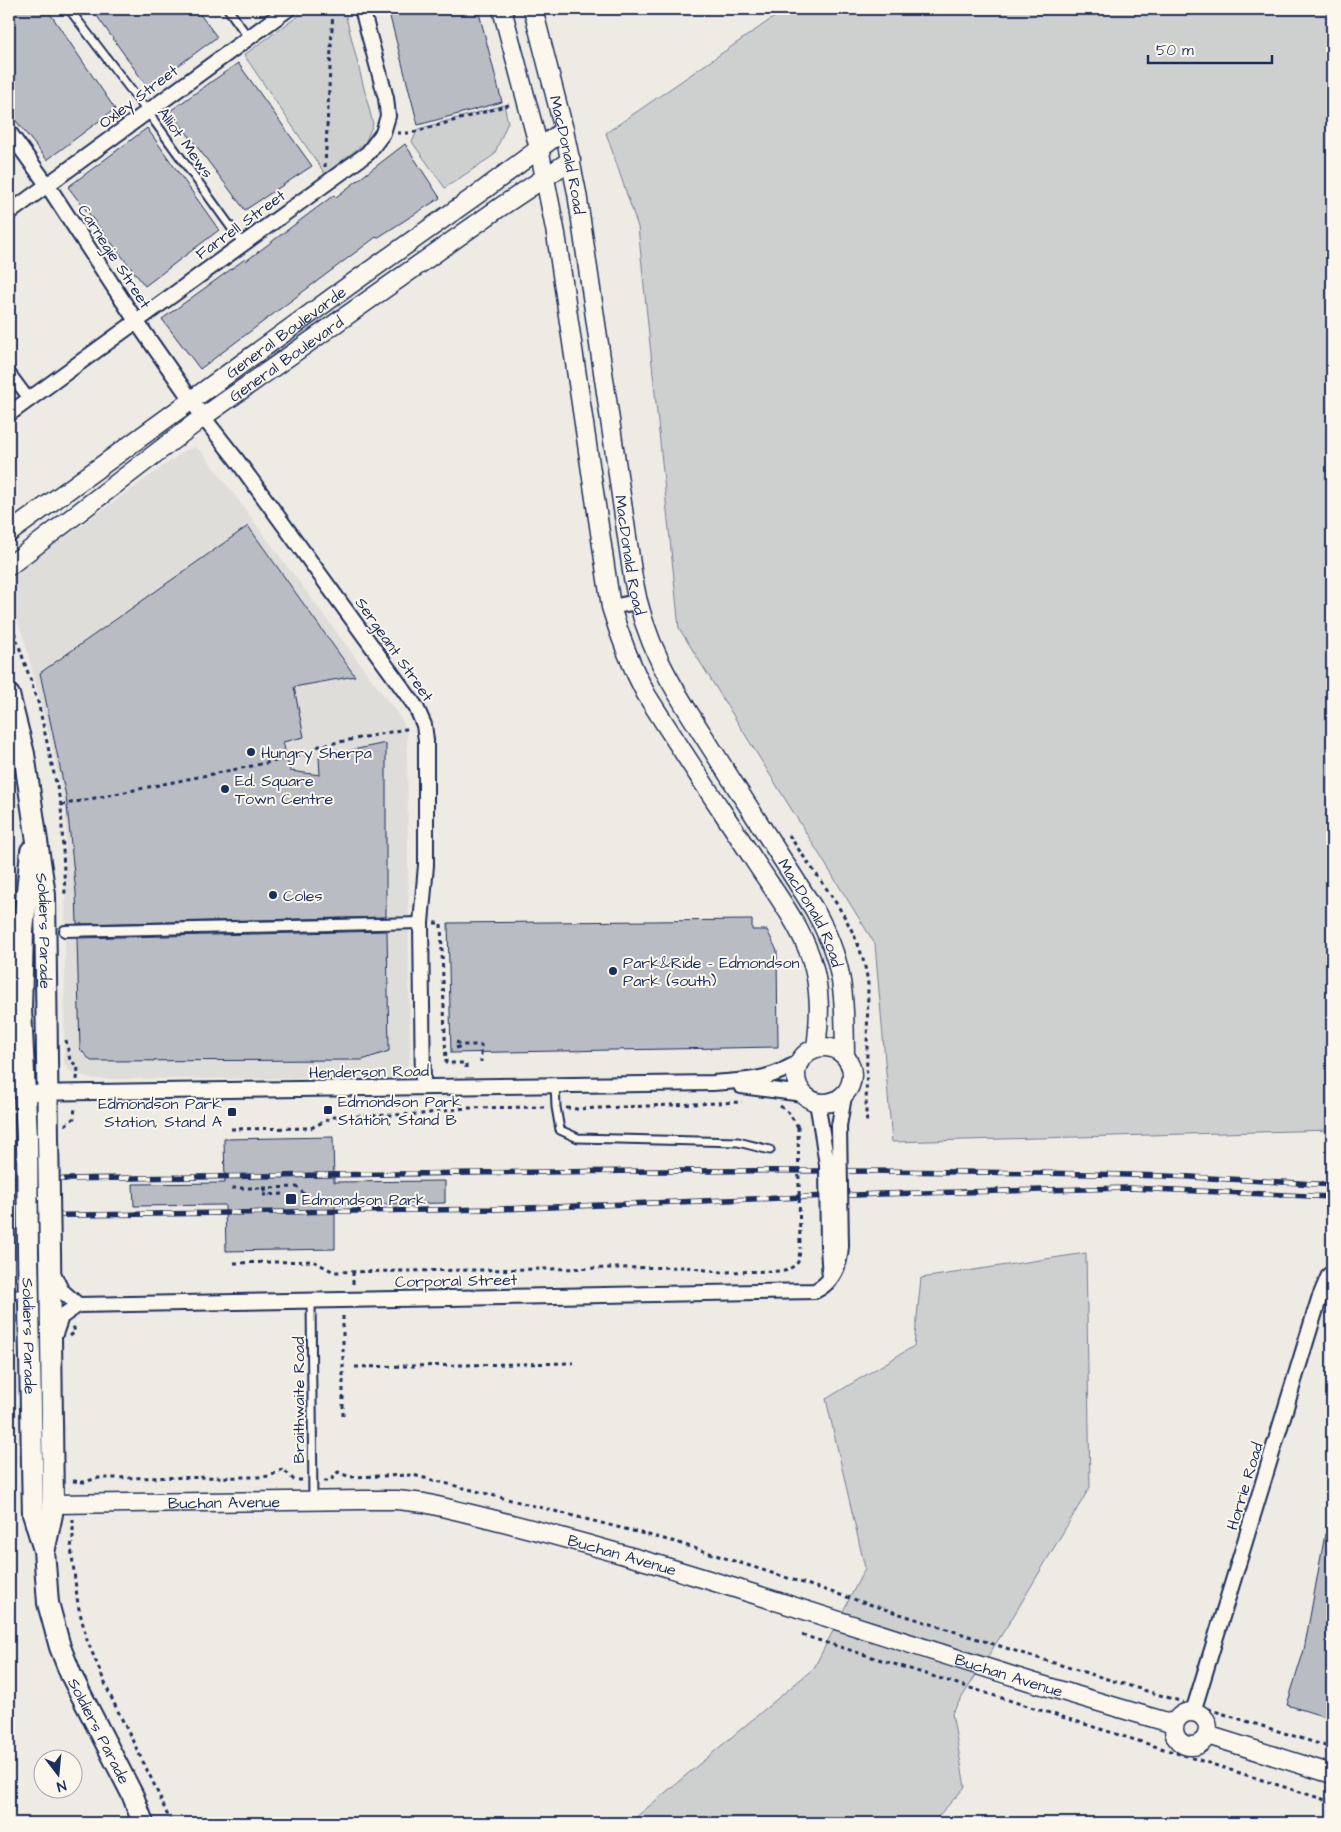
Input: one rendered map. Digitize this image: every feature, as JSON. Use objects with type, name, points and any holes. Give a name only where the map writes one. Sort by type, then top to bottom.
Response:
[{"type":"main road","name":"Soldiers Parade","points":[[9,695],[24,754],[45,894],[53,1504],[44,1550]]},
{"type":"main road","name":"Soldiers Parade","points":[[34,821],[23,931],[17,1093],[27,1138],[33,1514],[44,1550],[48,1603],[63,1654],[71,1675],[133,1796],[143,1823]]},
{"type":"street","name":"Oxley Street","points":[[9,213],[288,9]]},
{"type":"street","name":"Farrell Street","points":[[9,414],[368,153],[383,133],[388,116],[386,98],[362,9]]},
{"type":"street","name":"MacDonald Road","points":[[502,9],[539,148],[556,234],[611,607],[625,649],[646,694],[769,884],[804,942],[811,959],[818,988],[819,1025],[816,1048]]},
{"type":"street","name":"MacDonald Road","points":[[533,9],[571,160],[638,602],[652,646],[675,690],[814,908],[832,944],[843,984],[845,1056]]},
{"type":"street","name":"General Boulevarde","points":[[9,533],[564,130]]},
{"type":"street","name":"Carnegie Street","points":[[9,132],[48,186],[136,321],[192,399]]},
{"type":"street","name":"General Boulevard","points":[[9,566],[203,417],[545,176],[571,160]]},
{"type":"street","points":[[192,399],[203,401],[219,396],[274,356],[312,341]]},
{"type":"street","points":[[9,372],[29,399]]},
{"type":"street","name":"Sergeant Street","points":[[192,399],[203,417],[236,459],[416,707],[424,725],[426,740],[426,865],[421,923],[423,1087]]},
{"type":"street","points":[[611,607],[638,602]]},
{"type":"street","points":[[65,931],[421,923]]},
{"type":"street","points":[[816,1048],[831,1048],[845,1056],[851,1066],[851,1085],[844,1096],[839,1126],[835,1246],[821,1126],[810,1098],[797,1080],[797,1070],[800,1061],[805,1054],[816,1048]]},
{"type":"street","name":"Henderson Road","points":[[17,1093],[713,1083],[769,1076],[787,1069],[800,1061]]},
{"type":"street","name":"Henderson Road","points":[[713,1083],[810,1098]]},
{"type":"street","points":[[810,1098],[828,1103],[844,1096]]},
{"type":"street","name":"Corporal Street","points":[[78,1305],[311,1299],[815,1291],[830,1279],[835,1246]]},
{"type":"street","points":[[50,1260],[61,1290],[78,1305],[61,1317],[51,1343]]},
{"type":"street","name":"Horrie Road","points":[[1193,1712],[1319,1299],[1332,1273]]},
{"type":"street","name":"Buchan Avenue","points":[[53,1504],[397,1500],[424,1503],[657,1564],[815,1612],[1020,1678],[1174,1724]]},
{"type":"street","points":[[1185,1712],[1193,1712],[1201,1715],[1206,1720],[1207,1736],[1202,1743],[1194,1746],[1185,1746],[1177,1741],[1173,1733],[1174,1724],[1178,1717],[1185,1712]]},
{"type":"street","points":[[1207,1736],[1332,1774]]},
{"type":"lane","name":"Alliot Mews","points":[[69,9],[147,111],[243,244]]},
{"type":"lane","points":[[228,9],[248,37]]},
{"type":"lane","points":[[556,1085],[556,1107],[560,1130],[578,1138],[738,1142],[770,1150]]},
{"type":"lane","points":[[9,1294],[30,1294]]},
{"type":"lane","name":"Braithwaite Road","points":[[311,1299],[313,1501]]},
{"type":"path","points":[[324,185],[333,9]]},
{"type":"path","points":[[383,133],[411,133],[527,100]]},
{"type":"path","points":[[61,805],[310,754],[318,746],[424,725]]},
{"type":"path","points":[[785,830],[850,924],[867,970],[866,1112],[868,1125]]},
{"type":"path","points":[[421,923],[441,923],[446,1063]]},
{"type":"path","points":[[456,1042],[464,1045],[481,1045],[481,1062]]},
{"type":"path","points":[[456,1048],[464,1045]]},
{"type":"path","points":[[231,1129],[311,1128],[333,1117],[422,1114],[466,1108],[556,1107],[577,1109],[751,1102]]},
{"type":"path","points":[[234,1263],[313,1261],[334,1272],[686,1267],[719,1272],[786,1271],[796,1265],[799,1260],[798,1127],[789,1113],[776,1104]]},
{"type":"path","points":[[232,1188],[297,1187],[304,1194]]},
{"type":"path","points":[[263,1188],[270,1195]]},
{"type":"path","points":[[263,1195],[284,1194]]},
{"type":"path","points":[[343,1416],[343,1316],[353,1316],[353,1272]]},
{"type":"path","points":[[354,1367],[573,1363]]},
{"type":"path","points":[[73,1481],[84,1482],[98,1478],[258,1477],[270,1476],[283,1469]]},
{"type":"path","points":[[338,1472],[350,1477],[414,1475],[672,1541],[1030,1656]]},
{"type":"path","points":[[73,1537],[71,1547],[78,1605],[86,1640],[171,1823]]},
{"type":"path","points":[[802,1635],[1332,1802]]},
{"type":"shaded area","points":[[308,9],[344,9],[373,124],[365,143],[325,174],[244,55]]},
{"type":"shaded area","points":[[786,9],[1332,9],[1332,1130],[892,1142],[875,944],[679,628],[638,227],[606,133]]},
{"type":"shaded area","points":[[504,105],[508,122],[494,155],[445,188],[412,142],[418,129]]},
{"type":"shaded area","name":"Ed. Square Town Centre","points":[[195,447],[203,453],[402,720],[407,734],[410,1059],[403,1074],[392,1078],[92,1079],[69,1071],[64,1063],[66,814],[52,747],[24,639],[9,597],[9,577],[186,450]]},
{"type":"shaded area","points":[[1086,1253],[1090,1487],[1014,1615],[952,1713],[965,1787],[932,1823],[629,1823],[814,1668],[865,1568],[826,1399],[914,1346],[921,1278]]},
{"type":"building","points":[[9,9],[47,9],[115,109],[47,160],[9,112]]},
{"type":"building","points":[[92,9],[196,9],[217,37],[148,88]]},
{"type":"building","points":[[388,9],[478,9],[502,102],[418,125]]},
{"type":"building","points":[[238,63],[312,166],[245,210],[170,111]]},
{"type":"building","points":[[147,128],[219,230],[145,286],[68,187]]},
{"type":"building","points":[[405,144],[440,198],[376,237],[200,369],[162,319],[245,259],[246,261],[334,195],[336,197]]},
{"type":"building","name":"Ed. Square Town Centre","points":[[248,526],[355,676],[294,687],[304,737],[283,742],[290,771],[320,775],[319,757],[386,743],[386,917],[77,924],[76,893],[66,796],[40,673]]},
{"type":"building","name":"Park&Ride - Edmondson Park (south)","points":[[752,920],[752,930],[767,930],[777,951],[778,1047],[451,1053],[448,923]]},
{"type":"building","points":[[387,931],[389,1051],[362,1060],[91,1061],[80,1049],[77,938]]},
{"type":"building","points":[[333,1137],[334,1182],[445,1181],[445,1203],[335,1205],[335,1249],[226,1251],[225,1205],[134,1206],[133,1184],[225,1183],[224,1139]]},
{"type":"building","points":[[1325,1534],[1332,1534],[1332,1719],[1287,1705],[1304,1650]]},
{"type":"railway","points":[[9,1180],[443,1173],[877,1171],[1166,1176],[1332,1185]]},
{"type":"railway","points":[[9,1216],[499,1209],[880,1194],[1129,1188],[1332,1197]]},
{"type":"place","name":"Hungry Sherpa","points":[[251,752]]},
{"type":"place","name":"Ed. Square Town Centre","points":[[225,789]]},
{"type":"place","name":"Coles","points":[[273,895]]},
{"type":"place","name":"Park&Ride - Edmondson Park (south)","points":[[613,971]]},
{"type":"place","name":"Edmondson Park Station, Stand B","points":[[328,1110]]},
{"type":"place","name":"Edmondson Park Station, Stand A","points":[[232,1112]]},
{"type":"place","name":"Edmondson Park","points":[[291,1199]]}]
